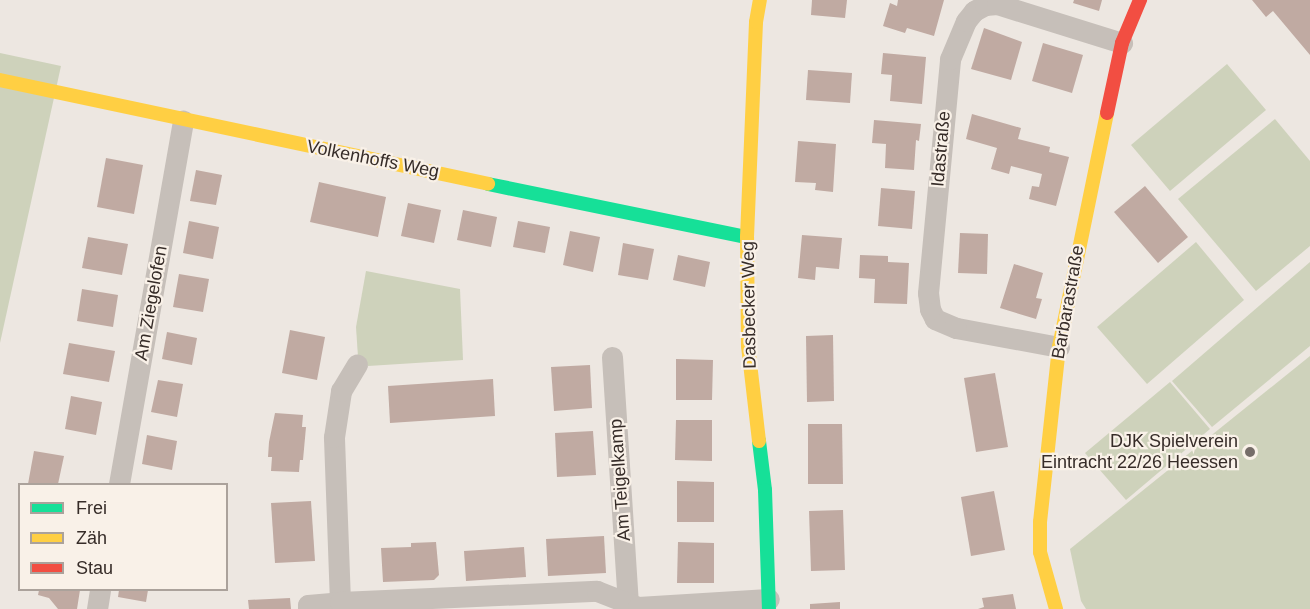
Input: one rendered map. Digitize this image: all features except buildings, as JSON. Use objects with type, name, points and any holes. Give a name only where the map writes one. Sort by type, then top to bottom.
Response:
[{"type":"street","name":"Dasbecker Weg","points":[[760,0],[756,22],[747,237],[748,346],[765,490],[769,604]]},
{"type":"street","name":"Barbarastraße","points":[[1056,609],[1040,552],[1040,522],[1059,347],[1076,254],[1122,43],[1140,0]]},
{"type":"street","name":"Idastraße","points":[[1059,347],[956,328],[935,319],[930,309],[928,293],[950,59],[966,21],[974,11],[985,5],[997,4],[1122,43]]},
{"type":"street","name":"Volkenhoffs Weg","points":[[0,80],[183,121],[747,237]]},
{"type":"street","name":"Am Ziegelofen","points":[[119,483],[183,121]]},
{"type":"street","name":"Am Teigelkamp","points":[[612,357],[628,603]]},
{"type":"street","points":[[340,602],[334,437],[341,391],[357,364]]},
{"type":"street","points":[[97,609],[100,591]]},
{"type":"street","points":[[308,609],[308,604],[340,602],[597,591],[638,607],[769,604]]},
{"type":"green space","points":[[0,53],[61,66],[0,343]]},
{"type":"green space","points":[[1227,64],[1266,110],[1170,191],[1131,145]]},
{"type":"green space","points":[[1275,119],[1310,161],[1310,246],[1256,291],[1178,199]]},
{"type":"green space","points":[[1196,242],[1244,300],[1147,384],[1097,327]]},
{"type":"green space","points":[[1310,262],[1310,346],[1212,427],[1172,381]]},
{"type":"green space","points":[[366,271],[460,289],[463,360],[368,366],[358,357],[356,327]]},
{"type":"green space","name":"DJK Spielverein Eintracht 22/26 Heessen","points":[[1310,356],[1310,609],[1086,609],[1081,601],[1070,549]]},
{"type":"green space","points":[[1170,382],[1210,429],[1126,500],[1085,453]]},
{"type":"traffic: fast","points":[[488,184],[747,237]]},
{"type":"traffic: fast","points":[[759,441],[765,490],[769,609]]},
{"type":"traffic: slow","points":[[759,441],[748,346],[747,237],[756,22],[760,0]]},
{"type":"traffic: slow","points":[[0,80],[488,184]]},
{"type":"traffic: slow","points":[[1056,609],[1040,552],[1040,522],[1059,347],[1107,113]]},
{"type":"traffic: jam","points":[[1107,113],[1122,43],[1140,0]]},
{"type":"place","name":"DJK Spielverein Eintracht 22/26 Heessen","points":[[1250,452]]}]
